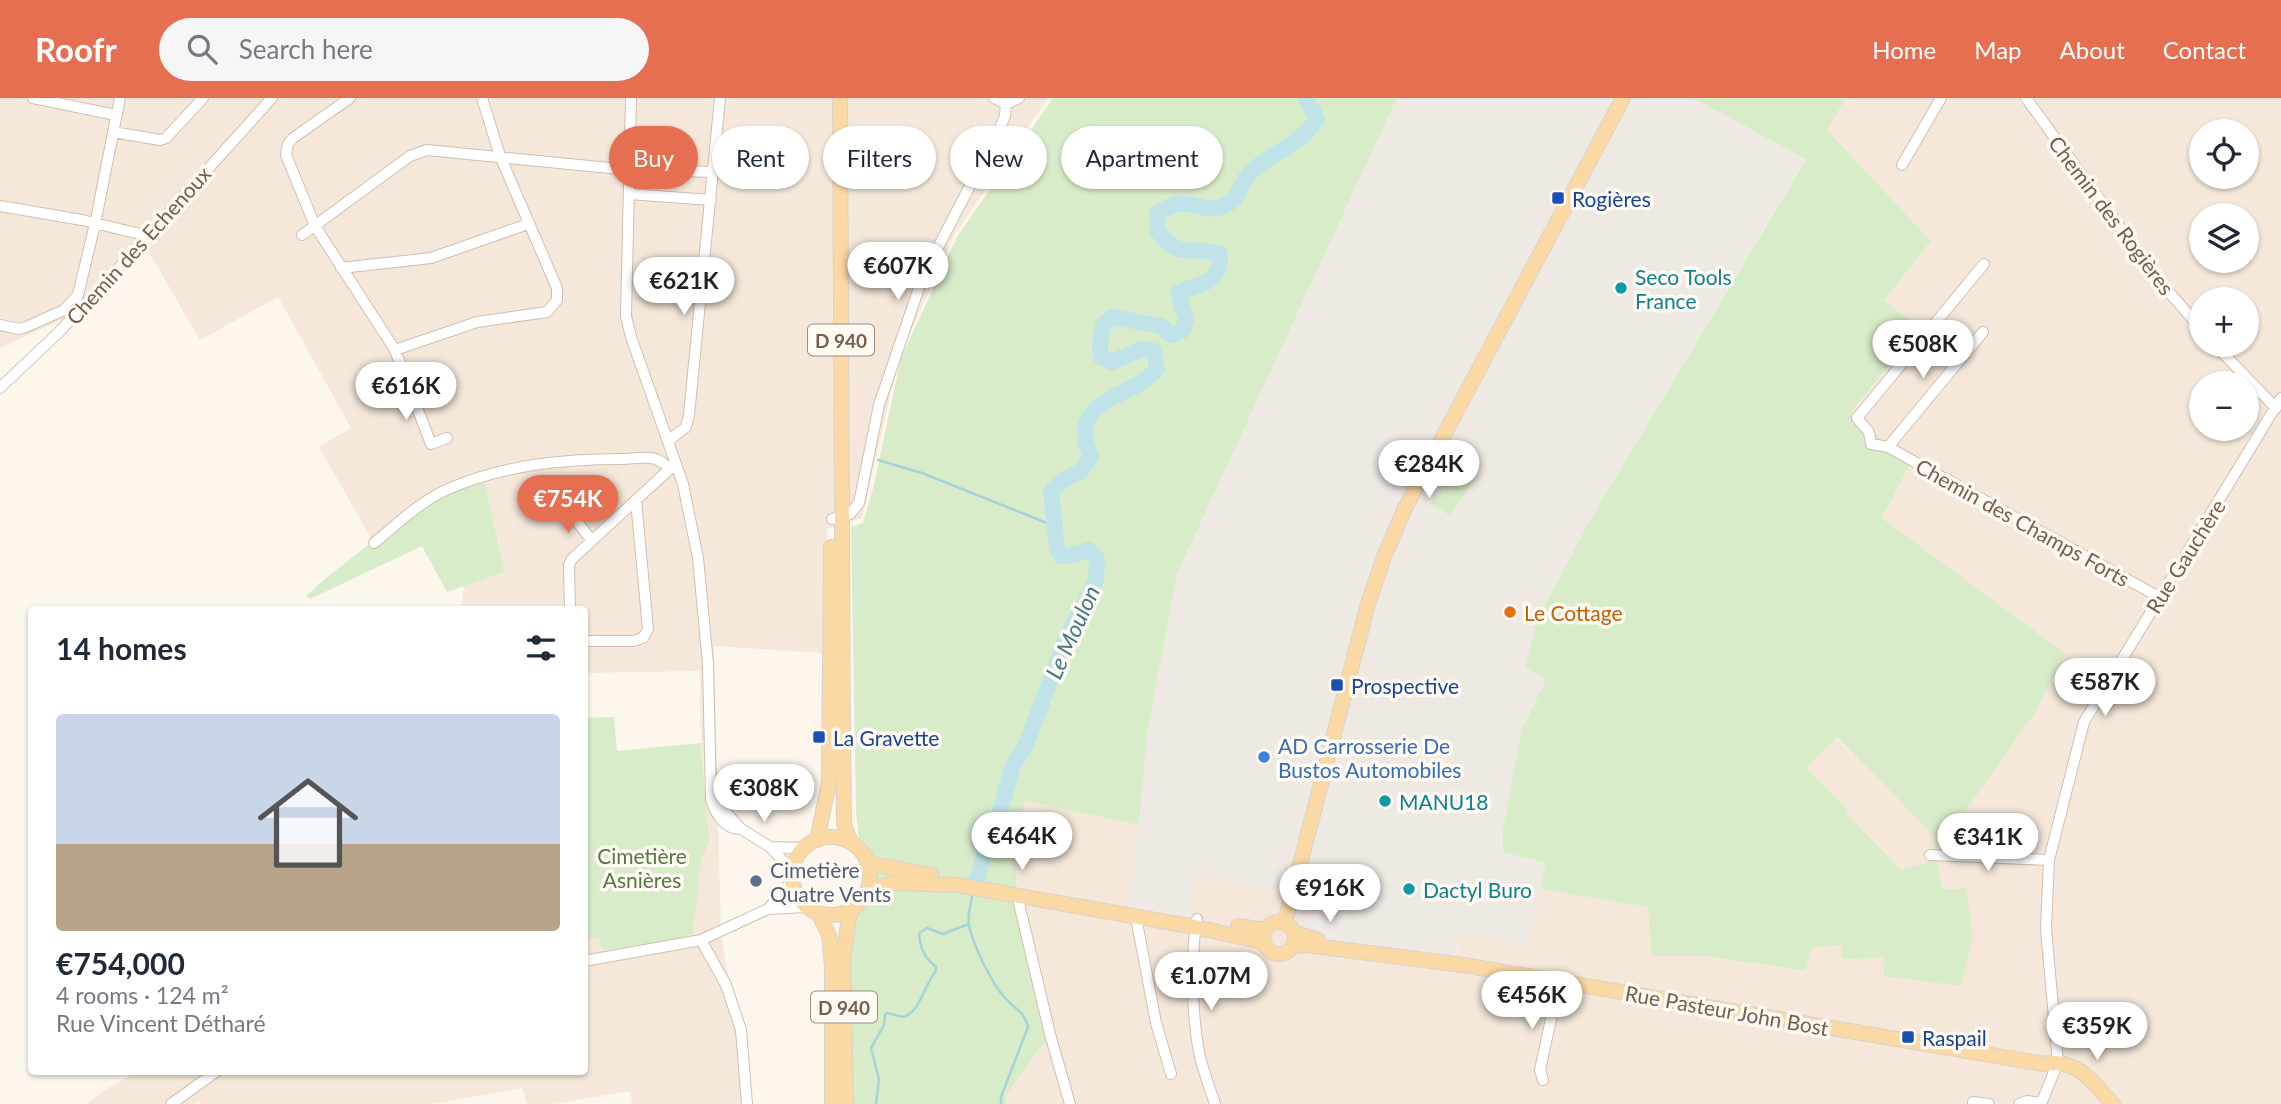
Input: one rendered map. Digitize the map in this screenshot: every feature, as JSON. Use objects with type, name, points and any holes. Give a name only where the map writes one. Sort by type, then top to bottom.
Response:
[{"type":"main road","name":"D 940","points":[[832,98],[836,518],[844,824],[851,843]]},
{"type":"main road","name":"D 940","points":[[810,844],[829,783],[836,518],[840,98]]},
{"type":"main road","points":[[1291,934],[1275,922],[1264,936],[1265,947],[1274,953],[1285,953],[1291,934],[1346,682],[1384,557],[1404,510],[1623,98]]},
{"type":"main road","points":[[834,838],[851,843],[867,863],[869,883],[866,893],[850,911],[829,916],[812,910],[799,900],[792,876],[794,862],[810,844],[834,838]]},
{"type":"main road","points":[[867,863],[958,882],[1264,936]]},
{"type":"main road","points":[[866,893],[892,883],[958,882]]},
{"type":"main road","points":[[988,887],[1136,917],[1196,923]]},
{"type":"main road","name":"D 940","points":[[812,910],[829,935],[832,966],[832,1104]]},
{"type":"main road","name":"D 940","points":[[846,1104],[843,958],[850,911]]},
{"type":"main road","name":"Rue Pasteur John Bost","points":[[1291,934],[1395,955],[2043,1064],[2058,1062]]},
{"type":"main road","points":[[2058,1062],[2083,1073],[2113,1104]]},
{"type":"street","points":[[33,98],[116,115]]},
{"type":"street","points":[[0,326],[19,329],[64,310],[78,295],[120,98]]},
{"type":"street","points":[[113,132],[160,140],[166,138],[203,98]]},
{"type":"street","name":"Chemin des Echenoux","points":[[0,388],[59,332],[272,98]]},
{"type":"street","points":[[350,98],[293,138],[287,150],[287,159],[315,226],[395,350],[431,444],[447,438]]},
{"type":"street","points":[[395,350],[477,322],[540,314],[552,307],[557,300],[557,288],[500,156],[482,98]]},
{"type":"street","points":[[630,126],[631,98]]},
{"type":"street","points":[[717,126],[720,98]]},
{"type":"street","points":[[994,98],[1006,104]]},
{"type":"street","points":[[1006,104],[1019,98]]},
{"type":"street","points":[[1902,165],[1941,98]]},
{"type":"street","name":"Chemin des Rogières","points":[[2026,98],[2156,277],[2189,315]]},
{"type":"street","points":[[836,518],[855,511],[859,503],[879,405],[923,276],[999,131],[1006,104]]},
{"type":"street","points":[[302,235],[419,152],[437,150],[609,166]]},
{"type":"street","points":[[668,441],[686,427],[689,415],[712,186]]},
{"type":"street","points":[[629,189],[626,316],[668,441],[673,466],[688,504],[703,601],[711,799],[718,820],[726,818],[770,847],[792,876],[768,909]]},
{"type":"street","points":[[629,194],[711,200]]},
{"type":"street","points":[[0,206],[148,236]]},
{"type":"street","points":[[341,268],[431,258],[528,224]]},
{"type":"street","name":"Chemin des Champs Forts","points":[[1984,264],[1857,418],[1869,432],[1871,444],[1888,447],[2159,597]]},
{"type":"street","name":"Chemin des Champs Forts","points":[[1888,447],[1983,332]]},
{"type":"street","points":[[2228,357],[2279,408]]},
{"type":"street","name":"Rue Gauchère","points":[[2058,1062],[2046,929],[2049,860],[2084,722],[2159,597],[2279,408]]},
{"type":"street","points":[[374,543],[445,490],[483,476],[559,461],[655,458],[673,466]]},
{"type":"street","points":[[570,606],[569,565],[572,559],[673,466]]},
{"type":"street","points":[[588,640],[633,641],[643,638],[648,629],[636,500]]},
{"type":"street","points":[[569,511],[592,541]]},
{"type":"street","points":[[712,783],[726,811],[740,829]]},
{"type":"street","points":[[770,847],[810,844]]},
{"type":"street","points":[[1930,855],[2049,860]]},
{"type":"street","points":[[1017,895],[1043,1007],[1070,1104]]},
{"type":"street","points":[[588,960],[701,940],[768,909],[812,910]]},
{"type":"street","points":[[1136,917],[1156,1023],[1171,1074]]},
{"type":"street","points":[[1196,923],[1193,947],[1197,1030],[1200,1057],[1215,1104]]},
{"type":"street","points":[[701,940],[726,985],[741,1030],[747,1104]]},
{"type":"street","points":[[1543,1080],[1540,1070],[1559,982]]},
{"type":"street","points":[[2019,1104],[2027,1101],[2041,1104],[2058,1062]]},
{"type":"street","points":[[171,1104],[211,1075]]},
{"type":"street","points":[[1973,1102],[1989,1104]]},
{"type":"shaded area","points":[[0,98],[1048,98],[1029,126],[950,126],[950,189],[986,189],[953,237],[899,358],[862,518],[827,529],[822,653],[714,646],[721,934],[750,1104],[632,1104],[630,1091],[553,1104],[527,1104],[522,1088],[433,1104],[201,1104],[200,1100],[195,1104],[87,1104],[131,1075],[588,1075],[588,772],[706,792],[701,743],[700,671],[588,673],[588,606],[461,606],[464,585],[505,571],[483,476],[374,543],[319,447],[351,428],[278,297],[200,340],[143,242],[68,317],[0,348]]},
{"type":"shaded area","points":[[1397,98],[1693,98],[1806,158],[1591,518],[1538,618],[1546,679],[1521,731],[1503,829],[1503,852],[1546,863],[1529,947],[1461,933],[1454,961],[1278,931],[1286,894],[1197,875],[1191,918],[1130,908],[1147,734],[1177,574]]},
{"type":"shaded area","points":[[1846,98],[2281,98],[2281,1104],[1007,1104],[1005,1095],[1050,1034],[1017,902],[1015,841],[1025,801],[1139,825],[1131,908],[1191,918],[1196,875],[1286,894],[1278,930],[1455,960],[1461,933],[1529,946],[1540,889],[1648,907],[1651,956],[1704,956],[1804,971],[1812,947],[1843,946],[1842,959],[1883,958],[1884,976],[1943,890],[1936,861],[1901,870],[1845,813],[1848,809],[1806,768],[1836,737],[1942,843],[2034,714],[2066,654],[1882,518],[1908,466],[1852,411],[1921,328],[1884,301],[1931,241],[1826,129]]},
{"type":"green space","points":[[1053,98],[1397,98],[1177,574],[1147,734],[1139,825],[1025,801],[1015,841],[1017,902],[1050,1034],[1006,1095],[1007,1104],[846,1104],[850,911],[863,899],[869,886],[869,870],[862,854],[867,846],[859,839],[856,812],[851,527],[863,523],[874,485],[901,358],[957,237],[990,189],[1047,189],[1047,126],[1034,126]]},
{"type":"green space","points":[[1693,98],[1846,98],[1827,130],[1931,241],[1884,301],[1921,327],[1852,411],[1909,466],[1882,518],[2066,654],[2034,714],[1942,844],[1837,737],[1806,768],[1848,809],[1846,813],[1901,870],[1936,860],[1943,890],[1966,888],[1973,936],[1961,986],[1884,976],[1883,958],[1842,959],[1842,946],[1812,947],[1805,971],[1704,956],[1651,956],[1648,907],[1540,889],[1546,863],[1503,852],[1503,829],[1521,731],[1546,679],[1525,667],[1538,618],[1591,518],[1806,159]]},
{"type":"green space","points":[[1457,464],[1476,477],[1450,516],[1431,503]]},
{"type":"green space","points":[[483,476],[505,572],[447,592],[422,546],[310,599],[306,596],[403,518]]},
{"type":"green space","name":"Cimetière Asnières","points":[[614,717],[617,751],[701,743],[709,841],[701,862],[693,933],[672,941],[605,950],[601,946],[600,938],[588,938],[588,718]]},
{"type":"waterway","name":"Le Moulon","points":[[978,876],[1013,765],[1026,745],[1065,641],[1096,580],[1097,559],[1089,550],[1061,556],[1057,549],[1051,492],[1063,480],[1081,471],[1091,456],[1085,437],[1087,423],[1094,412],[1157,369],[1154,351],[1142,349],[1112,362],[1101,357],[1103,325],[1112,317],[1161,326],[1171,335],[1183,330],[1186,319],[1178,293],[1213,278],[1217,272],[1220,254],[1172,246],[1157,230],[1158,213],[1176,204],[1212,209],[1231,202],[1249,174],[1301,137],[1317,119],[1306,98]]},
{"type":"waterway","points":[[878,460],[922,473],[1047,523],[1053,523]]},
{"type":"waterway","name":"Le Moulon","points":[[976,884],[978,876]]},
{"type":"waterway","name":"Le Moulon","points":[[973,893],[969,921],[974,943],[994,984],[1022,1014],[1028,1027],[1001,1097],[1001,1104]]},
{"type":"waterway","points":[[876,1104],[879,1079],[871,1048],[884,1025],[885,1015],[887,1013],[903,1017],[914,1010],[936,971],[936,967],[923,952],[919,933],[927,928],[943,934],[969,924]]},
{"type":"place","name":"Rogières","points":[[1558,198]]},
{"type":"place","name":"Seco Tools France","points":[[1621,288]]},
{"type":"place","name":"Le Cottage","points":[[1510,612]]},
{"type":"place","name":"Prospective","points":[[1337,685]]},
{"type":"place","name":"La Gravette","points":[[819,737]]},
{"type":"place","name":"AD Carrosserie De Bustos Automobiles","points":[[1264,757]]},
{"type":"place","name":"MANU18","points":[[1385,801]]},
{"type":"place","name":"Cimetière Quatre Vents","points":[[756,881]]},
{"type":"place","name":"Dactyl Buro","points":[[1409,889]]},
{"type":"place","name":"Raspail","points":[[1908,1037]]}]
